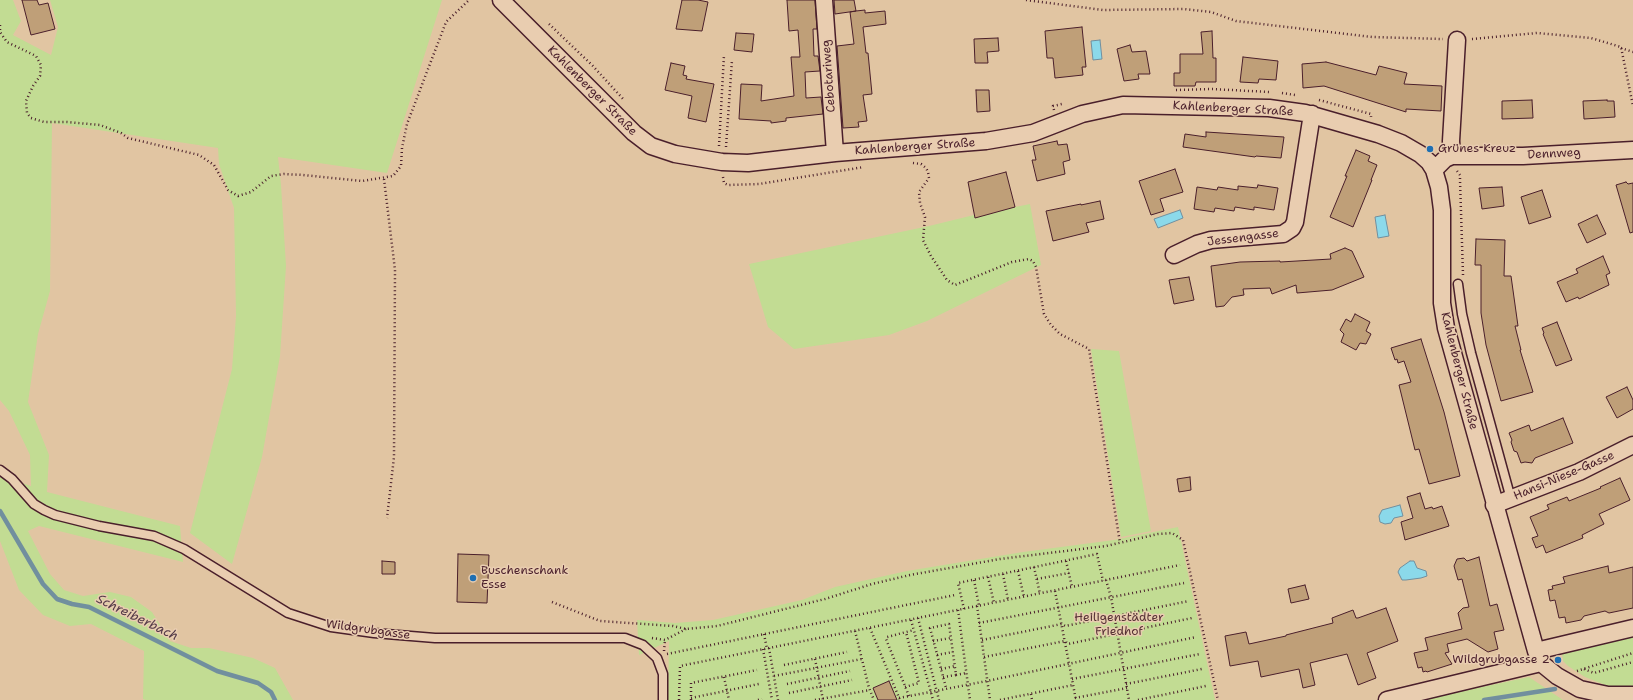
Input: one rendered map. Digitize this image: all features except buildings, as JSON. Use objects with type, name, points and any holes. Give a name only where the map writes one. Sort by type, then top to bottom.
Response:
[{"type":"street","name":"Kahlenberger Straße","points":[[502,0],[618,118],[643,141],[661,150],[675,154],[724,155],[748,163],[835,153],[958,144],[1014,138],[1051,127],[1082,114],[1123,105],[1269,108],[1312,114],[1365,129],[1401,143],[1420,154],[1429,162],[1434,170],[1439,187],[1442,210],[1442,303],[1446,328],[1494,505],[1539,657]]},
{"type":"street","name":"Cebotariweg","points":[[824,0],[835,153]]},
{"type":"street","points":[[1434,170],[1445,159],[1453,161],[1457,40]]},
{"type":"street","name":"Jessengasse","points":[[1174,255],[1197,244],[1211,240],[1283,234],[1292,228],[1295,222],[1312,114]]},
{"type":"street","name":"Dennweg","points":[[1453,161],[1633,150]]},
{"type":"street","name":"Hansi-Niese-Gasse","points":[[1494,505],[1579,472],[1633,445]]},
{"type":"street","points":[[1388,700],[1539,657],[1633,628]]},
{"type":"street","points":[[1539,657],[1557,676],[1580,689],[1608,696],[1633,695]]},
{"type":"lane","points":[[1458,284],[1462,314],[1471,353],[1511,499]]},
{"type":"lane","name":"Wildgrubgasse","points":[[0,470],[12,480],[34,504],[54,515],[99,526],[154,536],[184,548],[288,613],[331,627],[374,634],[435,638],[625,638],[643,645],[657,658],[663,674],[663,700]]},
{"type":"path","points":[[0,25],[0,32],[7,42],[32,54],[39,60],[41,65],[40,76],[33,86],[26,101],[27,113],[31,118],[44,122],[67,122],[100,125],[121,133],[128,138],[199,155],[214,165],[228,190],[238,196],[251,192],[271,176],[284,174],[362,181],[384,179],[393,176],[401,166],[402,148],[407,124],[446,22],[469,0]]},
{"type":"path","points":[[1026,0],[1103,10],[1184,9],[1211,12],[1236,21],[1372,37],[1457,40],[1537,33],[1591,38],[1633,52]]},
{"type":"path","points":[[1621,47],[1633,106]]},
{"type":"path","points":[[719,146],[724,55]]},
{"type":"path","points":[[732,60],[724,155],[724,183],[728,185],[759,184],[872,166]]},
{"type":"path","points":[[1453,161],[1460,175],[1463,283],[1458,284]]},
{"type":"path","points":[[909,162],[921,164],[928,172],[929,178],[919,192],[920,203],[925,217],[923,240],[931,256],[947,280],[956,285],[1012,262],[1029,259],[1033,261],[1036,267],[1044,314],[1051,325],[1060,334],[1088,349],[1120,543]]},
{"type":"path","points":[[384,179],[395,270],[394,457],[387,518]]},
{"type":"path","points":[[552,602],[600,621],[673,626],[686,629],[717,626],[825,599],[872,584],[910,575],[1000,559],[1062,552],[1120,543],[1158,534],[1172,533],[1183,540],[1218,700]]},
{"type":"path","points":[[964,609],[958,583],[1097,554],[1104,581],[1111,597],[1129,700]]},
{"type":"path","points":[[1066,560],[1072,587]]},
{"type":"path","points":[[679,700],[680,666],[1180,565]]},
{"type":"path","points":[[1034,567],[1040,594]]},
{"type":"path","points":[[1018,571],[1024,597]]},
{"type":"path","points":[[1037,580],[1069,573]]},
{"type":"path","points":[[1003,574],[1008,600]]},
{"type":"path","points":[[988,577],[994,603]]},
{"type":"path","points":[[974,580],[990,700]]},
{"type":"path","points":[[980,623],[1184,583]]},
{"type":"path","points":[[1055,591],[1076,699],[1202,669]]},
{"type":"path","points":[[665,640],[664,655],[955,595]]},
{"type":"path","points":[[982,640],[1062,624],[1065,626],[1189,601]]},
{"type":"path","points":[[958,610],[970,700]]},
{"type":"path","points":[[918,618],[939,700]]},
{"type":"path","points":[[984,657],[1065,641],[1068,644],[1192,618]]},
{"type":"path","points":[[911,620],[933,700]]},
{"type":"path","points":[[946,688],[930,628],[950,624],[956,675]]},
{"type":"path","points":[[870,628],[899,699],[931,691],[988,681],[1196,637]]},
{"type":"path","points":[[636,642],[642,639],[651,638],[662,638],[665,640],[686,629]]},
{"type":"path","points":[[909,696],[886,639],[887,637],[914,630]]},
{"type":"path","points":[[854,631],[873,700]]},
{"type":"path","points":[[906,632],[919,683],[906,687]]},
{"type":"path","points":[[764,634],[778,700]]},
{"type":"path","points":[[933,641],[951,638]]},
{"type":"path","points":[[763,649],[772,700]]},
{"type":"path","points":[[784,665],[847,652]]},
{"type":"path","points":[[937,655],[953,652]]},
{"type":"path","points":[[1571,672],[1633,653]]},
{"type":"path","points":[[1072,679],[1200,654]]},
{"type":"path","points":[[815,659],[823,699]]},
{"type":"path","points":[[774,676],[862,659]]},
{"type":"path","points":[[1584,669],[1594,673],[1633,662]]},
{"type":"path","points":[[941,669],[955,666]]},
{"type":"path","points":[[757,670],[691,683],[691,699],[759,684]]},
{"type":"path","points":[[787,684],[850,671]]},
{"type":"path","points":[[943,678],[966,673]]},
{"type":"path","points":[[724,677],[729,700]]},
{"type":"path","points":[[789,693],[852,680]]},
{"type":"path","points":[[1000,700],[1073,685]]},
{"type":"path","points":[[1138,700],[1206,686]]},
{"type":"path","points":[[815,700],[870,690]]},
{"type":"path","points":[[1031,694],[1032,700]]},
{"type":"green space","points":[[0,0],[13,0],[21,21],[13,35],[51,55],[58,27],[50,0],[442,0],[387,173],[278,157],[286,266],[280,356],[262,457],[232,564],[190,533],[232,369],[236,316],[234,208],[219,164],[218,148],[52,123],[50,291],[38,334],[28,402],[49,455],[47,492],[180,526],[183,562],[39,526],[28,531],[50,574],[64,590],[83,596],[110,592],[131,597],[152,612],[170,641],[191,648],[209,648],[253,658],[275,668],[293,700],[143,699],[144,651],[91,624],[70,626],[43,615],[19,590],[0,541],[0,476],[31,486],[30,455],[9,411],[0,400]]},
{"type":"green space","points":[[1030,204],[1041,265],[927,321],[889,335],[794,349],[768,327],[749,264],[974,215],[975,218]]},
{"type":"green space","points":[[1091,349],[1119,351],[1151,531],[1121,537]]},
{"type":"green space","name":"Heiligenstädter Friedhof","points":[[1178,527],[1215,700],[668,700],[669,641],[639,655],[637,620],[675,623],[713,620],[802,600],[835,587],[907,571],[1023,552],[1114,540]]},
{"type":"green space","points":[[1633,633],[1633,688],[1618,690],[1585,677],[1563,661],[1562,653],[1572,648]]},
{"type":"green space","points":[[1529,677],[1563,700],[1421,700]]},
{"type":"water","points":[[1100,40],[1102,59],[1093,60],[1091,41]]},
{"type":"water","points":[[1180,210],[1183,218],[1158,228],[1154,219]]},
{"type":"water","points":[[1385,215],[1389,236],[1378,238],[1375,217]]},
{"type":"water","points":[[1400,505],[1403,516],[1394,518],[1391,523],[1385,524],[1380,522],[1379,516],[1382,510]]},
{"type":"water","points":[[1410,561],[1414,561],[1417,568],[1426,571],[1427,576],[1402,580],[1398,572],[1400,568]]},
{"type":"waterway","name":"Schreiberbach","points":[[0,511],[43,584],[57,599],[72,604],[89,607],[217,671],[258,683],[271,692],[275,700]]},
{"type":"waterway","name":"Schreiberbach","points":[[1484,700],[1555,689]]},
{"type":"place","name":"Grünes Kreuz","points":[[1430,149]]},
{"type":"place","name":"Buschenschank Esse","points":[[473,578]]},
{"type":"place","name":"Wildgrubgasse 2","points":[[1558,660]]}]
